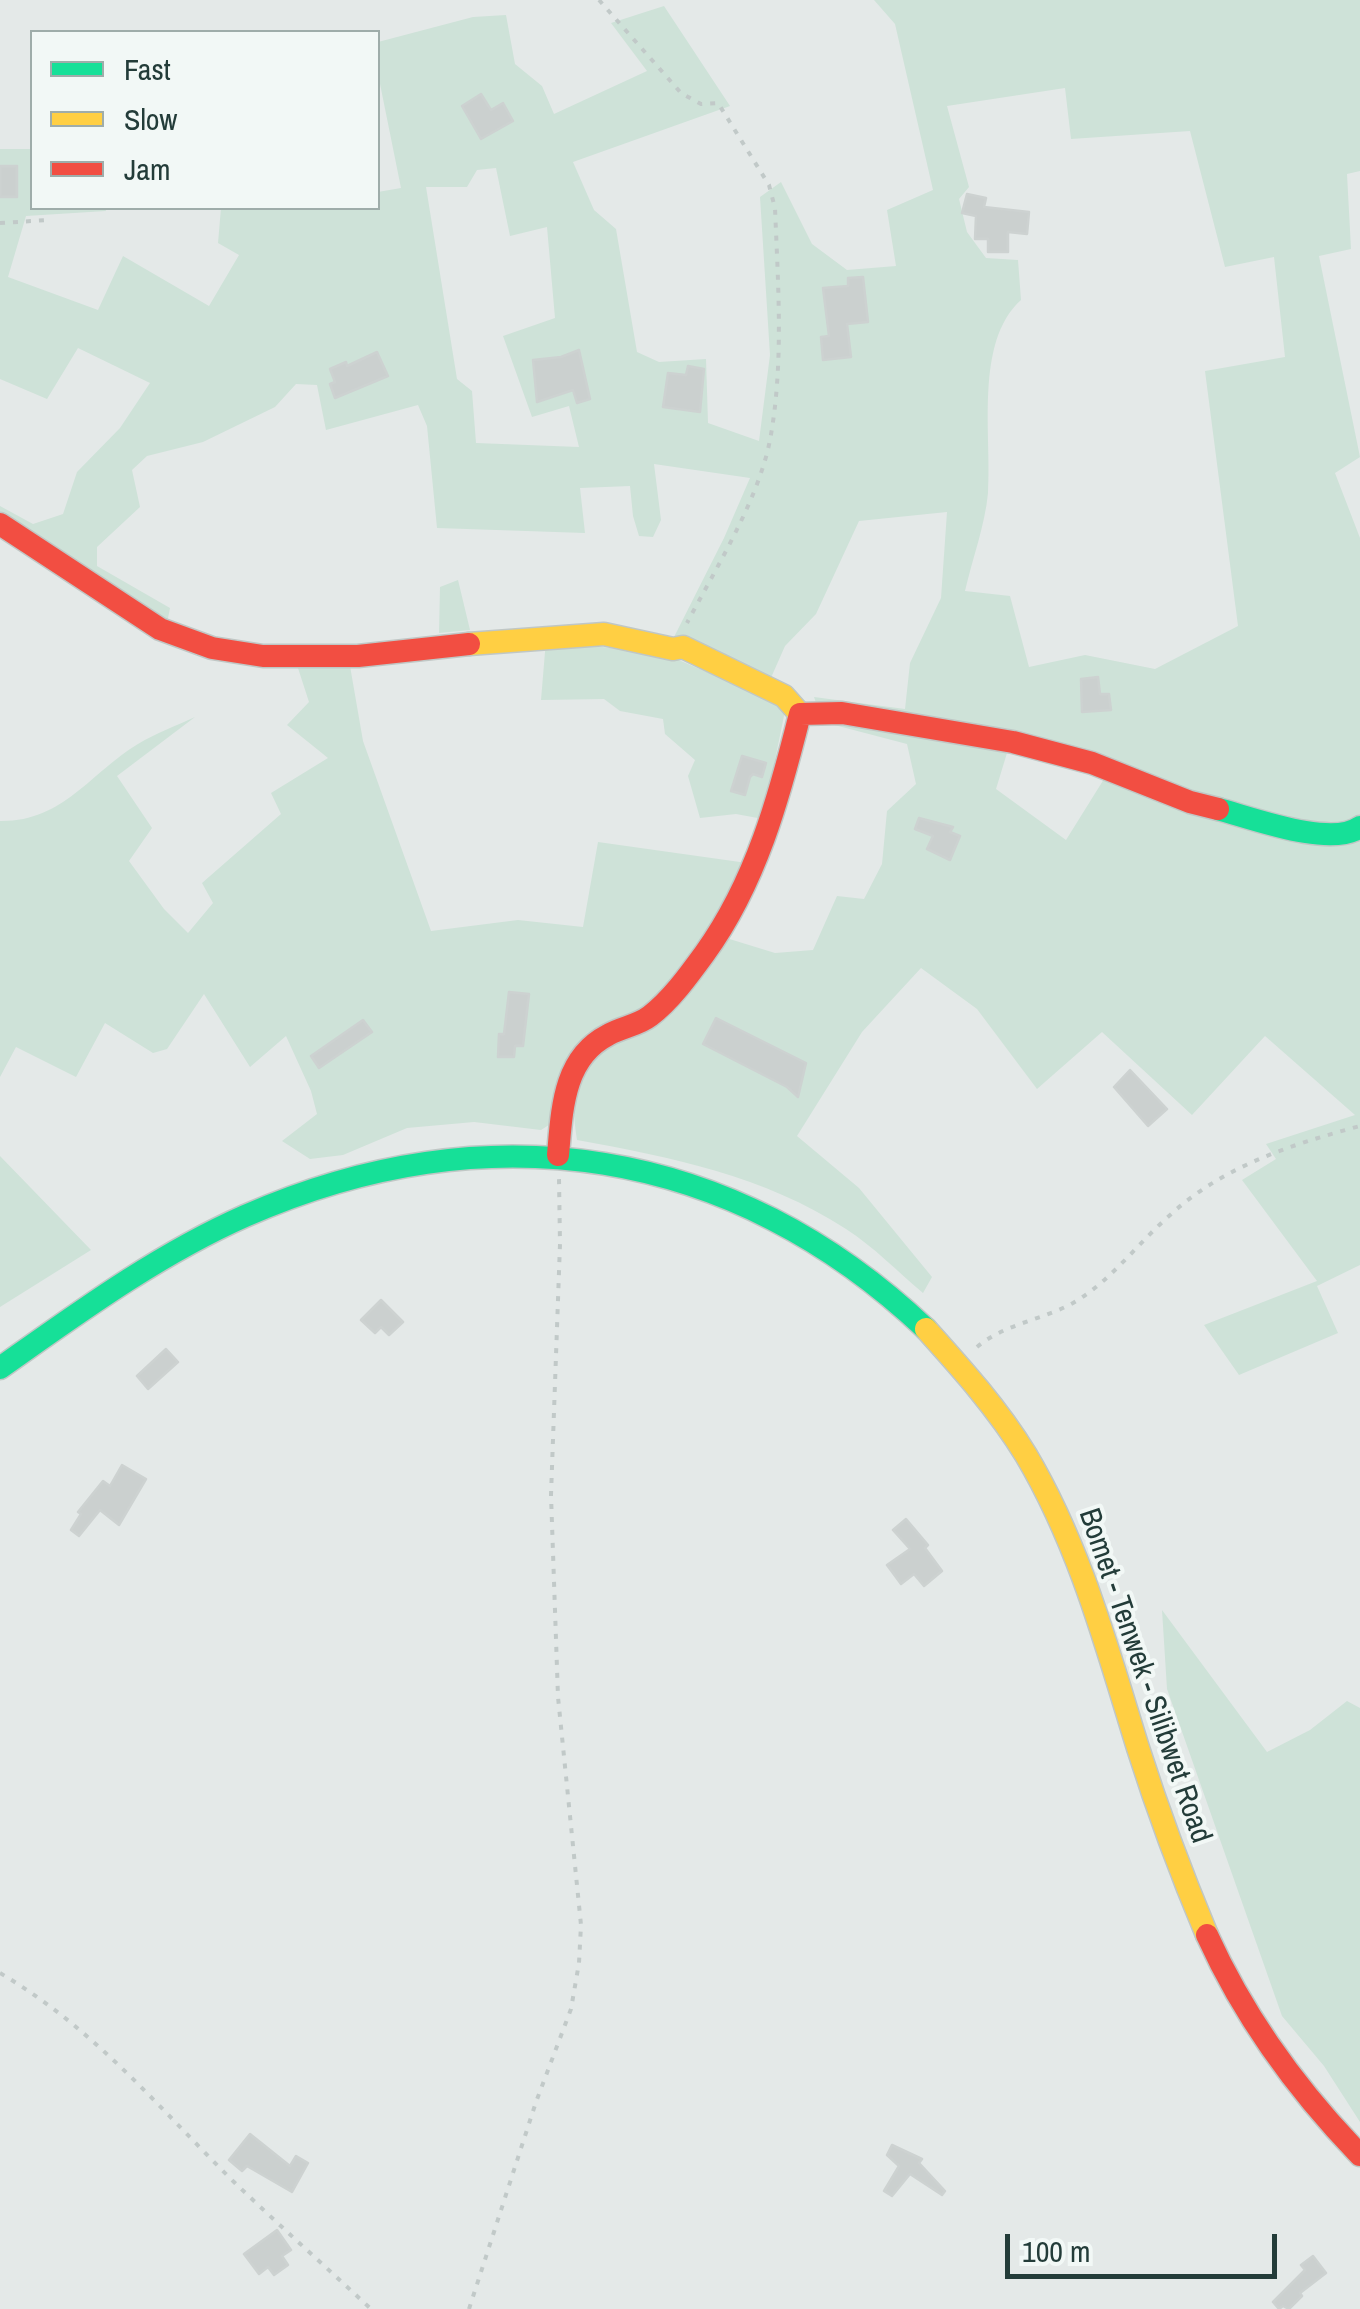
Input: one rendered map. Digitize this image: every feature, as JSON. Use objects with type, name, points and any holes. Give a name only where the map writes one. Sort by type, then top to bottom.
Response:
[{"type":"main road","points":[[0,524],[160,629],[212,648],[263,656],[358,656],[529,637],[604,634],[684,648],[784,696],[800,714],[858,715],[1013,742],[1092,764],[1190,802],[1313,833],[1349,834],[1360,827]]},
{"type":"main road","points":[[558,1155],[569,1074],[582,1051],[605,1035],[647,1019],[706,952],[737,901],[762,850],[800,714]]},
{"type":"main road","name":"Bomet - Tenwek - Silibwet Road","points":[[0,1368],[97,1300],[209,1234],[278,1201],[354,1176],[500,1156],[558,1155],[622,1165],[689,1184],[747,1204],[787,1224],[899,1302],[960,1362],[1021,1443],[1066,1531],[1087,1584],[1172,1854],[1220,1966],[1280,2068],[1360,2155]]},
{"type":"path","points":[[599,0],[681,93],[701,104],[718,103],[769,185],[775,208],[777,352],[770,442],[734,532],[673,649]]},
{"type":"path","points":[[0,223],[49,220]]},
{"type":"path","points":[[960,1362],[994,1333],[1074,1302],[1122,1264],[1170,1214],[1230,1172],[1284,1147],[1360,1126]]},
{"type":"path","points":[[469,2309],[571,2008],[582,1925],[558,1697],[551,1495],[560,1244],[558,1155]]},
{"type":"path","points":[[0,1973],[42,1998],[112,2056],[234,2182],[371,2309]]},
{"type":"green space","points":[[874,0],[1360,0],[1360,171],[1347,174],[1351,249],[1319,256],[1360,457],[1335,473],[1360,538],[1360,1265],[1317,1286],[1338,1333],[1239,1375],[1204,1325],[1317,1281],[1242,1180],[1276,1159],[1266,1144],[1355,1115],[1265,1036],[1192,1115],[1102,1032],[1037,1089],[977,1009],[921,968],[862,1032],[797,1136],[859,1188],[932,1277],[923,1293],[856,1236],[783,1195],[716,1171],[577,1140],[575,1094],[590,1063],[623,1025],[723,937],[775,953],[813,950],[837,896],[864,899],[882,864],[887,811],[916,784],[907,744],[823,722],[814,697],[905,709],[910,663],[941,598],[947,512],[859,521],[816,614],[785,646],[770,680],[674,637],[750,478],[654,464],[661,520],[653,537],[639,536],[630,486],[580,488],[585,533],[437,528],[427,426],[418,405],[326,430],[317,385],[296,384],[275,407],[203,442],[147,456],[132,470],[140,507],[97,547],[97,566],[170,608],[167,623],[0,517],[0,506],[33,524],[63,514],[77,472],[120,428],[150,383],[78,348],[47,399],[0,379],[0,149],[30,149],[30,210],[106,211],[26,216],[8,277],[98,310],[123,256],[209,306],[239,255],[218,243],[221,210],[380,210],[380,192],[401,188],[380,84],[380,41],[473,17],[506,15],[515,64],[542,86],[554,114],[647,71],[611,23],[664,6],[730,106],[573,162],[594,210],[616,229],[637,352],[659,362],[706,359],[708,423],[759,441],[770,355],[760,197],[781,182],[812,244],[847,270],[896,266],[887,210],[933,190],[895,24]],"holes":[[[1065,88],[1071,139],[1190,131],[1225,267],[1274,257],[1285,357],[1205,371],[1238,626],[1155,669],[1085,655],[1029,667],[1010,596],[965,591],[988,493],[991,364],[1006,318],[1021,300],[1018,260],[986,258],[967,232],[959,199],[969,187],[947,106]],[[496,168],[510,236],[547,227],[555,318],[503,336],[532,417],[569,406],[579,447],[476,443],[472,391],[457,379],[426,187],[467,187],[477,170]],[[1007,753],[1114,763],[1066,840],[996,789]]]},
{"type":"green space","points":[[458,580],[470,630],[439,633],[440,587]]},
{"type":"green space","points":[[546,640],[667,655],[786,706],[763,819],[736,814],[700,818],[688,776],[695,760],[665,734],[663,719],[620,711],[604,699],[541,700]]},
{"type":"green space","points":[[297,665],[350,666],[363,741],[431,931],[518,920],[583,927],[598,842],[747,863],[693,954],[645,1010],[587,1033],[552,1123],[541,1130],[474,1122],[407,1128],[343,1155],[310,1159],[282,1141],[317,1114],[286,1036],[250,1067],[204,994],[167,1049],[153,1053],[105,1023],[76,1077],[16,1047],[0,1077],[0,821],[22,819],[59,805],[138,744],[195,717],[117,776],[152,828],[129,861],[164,909],[188,933],[213,903],[202,883],[281,814],[271,793],[328,758],[287,725],[309,702]]},
{"type":"green space","points":[[0,1156],[91,1250],[0,1307]]},
{"type":"green space","points":[[1162,1610],[1267,1752],[1310,1730],[1347,1701],[1360,1708],[1360,2122],[1324,2066],[1282,2016],[1167,1689]]},
{"type":"building","points":[[481,94],[491,110],[503,103],[513,121],[481,139],[462,106]]},
{"type":"building","points":[[0,166],[17,166],[17,197],[0,197]]},
{"type":"building","points":[[967,194],[986,198],[984,207],[1029,212],[1027,234],[1008,232],[1008,252],[988,252],[988,239],[975,239],[976,216],[962,213]]},
{"type":"building","points":[[863,277],[868,322],[847,324],[851,357],[823,360],[821,337],[829,336],[823,288],[848,286],[848,278]]},
{"type":"building","points":[[579,350],[590,399],[577,403],[573,390],[537,402],[533,360],[561,357]]},
{"type":"building","points":[[377,352],[388,376],[335,398],[330,369]]},
{"type":"building","points":[[688,366],[704,369],[700,412],[663,407],[668,373],[686,375]]},
{"type":"building","points":[[1098,677],[1100,694],[1109,694],[1111,710],[1082,712],[1081,679]]},
{"type":"building","points":[[742,756],[766,763],[762,777],[750,777],[745,795],[731,791]]},
{"type":"building","points":[[919,818],[953,827],[950,832],[960,836],[950,860],[927,849],[933,836],[915,829]]},
{"type":"building","points":[[509,992],[529,994],[523,1046],[515,1046],[514,1057],[498,1057],[499,1034],[504,1034]]},
{"type":"building","points":[[716,1018],[806,1063],[798,1097],[787,1087],[703,1044]]},
{"type":"building","points":[[363,1020],[372,1032],[319,1068],[311,1056]]},
{"type":"building","points":[[1130,1070],[1167,1109],[1148,1126],[1114,1087]]},
{"type":"building","points":[[381,1300],[403,1322],[389,1335],[381,1327],[375,1333],[361,1320]]},
{"type":"building","points":[[166,1349],[178,1362],[148,1389],[137,1376]]},
{"type":"building","points":[[122,1465],[146,1479],[119,1525],[100,1510],[79,1536],[71,1530],[81,1514],[78,1512],[103,1481],[110,1486]]},
{"type":"building","points":[[906,1519],[928,1545],[925,1548],[942,1571],[924,1586],[914,1574],[901,1584],[887,1565],[910,1549],[893,1530]]},
{"type":"building","points":[[250,2134],[290,2166],[296,2156],[308,2163],[292,2192],[247,2166],[242,2171],[229,2160]]},
{"type":"building","points":[[892,2145],[922,2159],[919,2163],[945,2191],[942,2195],[910,2174],[892,2196],[884,2191],[899,2166],[887,2155]]},
{"type":"building","points":[[277,2230],[291,2250],[282,2256],[288,2265],[274,2275],[268,2267],[259,2274],[244,2254]]},
{"type":"building","points":[[1313,2256],[1326,2273],[1300,2293],[1302,2296],[1289,2309],[1279,2309],[1273,2302],[1305,2270],[1301,2265]]},
{"type":"traffic: fast","points":[[1218,809],[1311,833],[1347,833],[1360,827]]},
{"type":"traffic: fast","points":[[0,1368],[149,1267],[245,1216],[336,1183],[426,1163],[516,1156],[604,1164],[690,1185],[772,1219],[851,1267],[926,1329]]},
{"type":"traffic: slow","points":[[469,644],[604,634],[673,649],[683,647],[784,696],[800,714]]},
{"type":"traffic: slow","points":[[926,1329],[1015,1438],[1062,1525],[1091,1598],[1162,1819],[1207,1935]]},
{"type":"traffic: jam","points":[[0,524],[160,629],[212,648],[263,656],[358,656],[469,644]]},
{"type":"traffic: jam","points":[[800,714],[842,713],[1013,742],[1092,763],[1190,802],[1218,809]]},
{"type":"traffic: jam","points":[[558,1155],[568,1087],[582,1057],[608,1035],[645,1019],[665,1002],[723,926],[764,838],[800,714]]},
{"type":"traffic: jam","points":[[1207,1935],[1238,1996],[1274,2052],[1314,2105],[1360,2155]]}]
